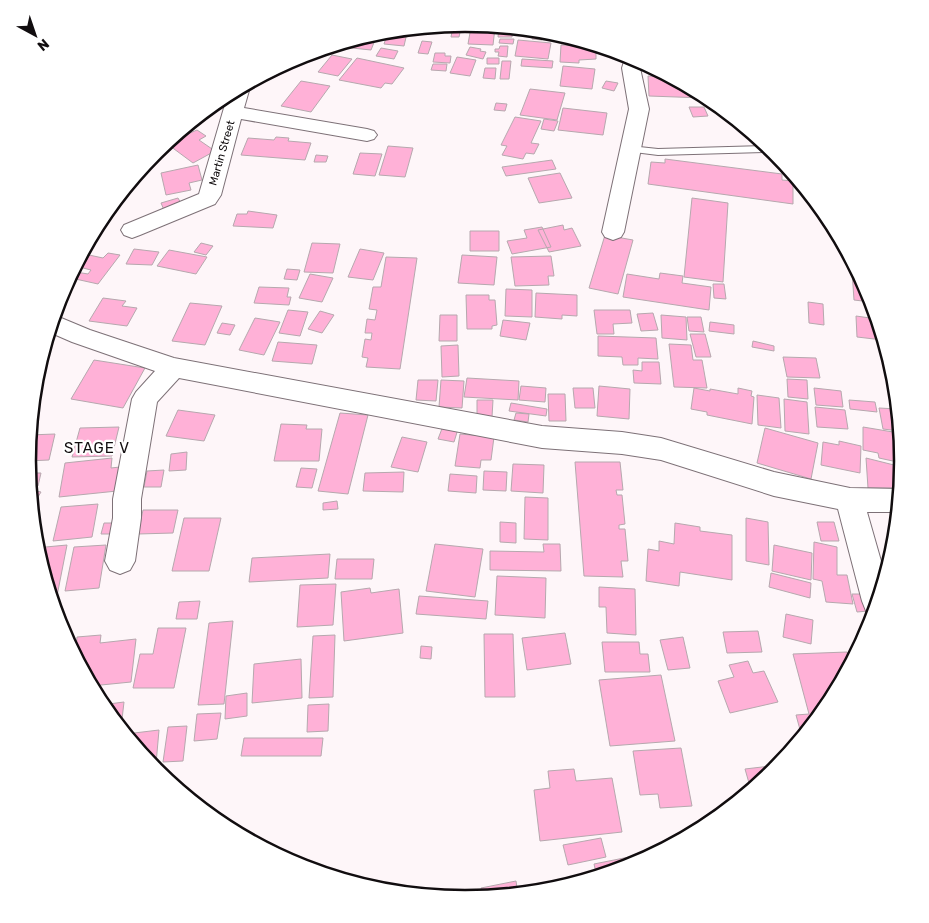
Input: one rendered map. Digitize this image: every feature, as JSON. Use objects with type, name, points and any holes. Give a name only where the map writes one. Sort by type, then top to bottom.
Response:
[{"type":"street","points":[[614,232],[639,109],[631,66]]},
{"type":"street","name":"Martin Street","points":[[132,230],[207,199],[210,195],[237,98]]},
{"type":"street","points":[[234,112],[367,135]]},
{"type":"street","points":[[58,325],[81,336],[173,367],[542,437],[622,443],[661,449],[774,484],[850,500],[892,500]]},
{"type":"street","points":[[120,560],[127,518],[127,499],[145,399],[173,367]]},
{"type":"street","points":[[850,500],[874,590]]},
{"type":"lane","points":[[630,149],[658,152],[758,149]]},
{"type":"building","points":[[452,32],[460,32],[459,37],[451,37]]},
{"type":"building","points":[[470,32],[494,33],[493,45],[468,44]]},
{"type":"building","points":[[498,34],[512,35],[512,37],[498,37]]},
{"type":"building","points":[[406,37],[404,46],[384,44],[385,40]]},
{"type":"building","points":[[500,39],[514,39],[513,44],[499,43]]},
{"type":"building","points":[[518,40],[551,43],[548,59],[515,56]]},
{"type":"building","points":[[422,41],[432,42],[428,54],[418,53]]},
{"type":"building","points":[[374,42],[371,50],[350,48]]},
{"type":"building","points":[[561,45],[596,53],[596,59],[579,60],[579,63],[560,62]]},
{"type":"building","points":[[500,46],[508,46],[507,57],[498,56],[499,52],[495,52],[495,49],[499,49]]},
{"type":"building","points":[[470,47],[486,52],[483,59],[466,55]]},
{"type":"building","points":[[381,48],[398,51],[394,59],[376,56]]},
{"type":"building","points":[[435,53],[445,53],[445,56],[451,56],[450,63],[433,62]]},
{"type":"building","points":[[332,55],[352,59],[338,76],[318,72]]},
{"type":"building","points":[[457,57],[476,60],[470,76],[450,73]]},
{"type":"building","points":[[357,58],[404,68],[392,84],[385,83],[381,88],[339,80]]},
{"type":"building","points":[[487,58],[499,58],[499,64],[487,64]]},
{"type":"building","points":[[522,59],[553,61],[552,68],[521,66]]},
{"type":"building","points":[[502,61],[511,61],[509,79],[500,79]]},
{"type":"building","points":[[433,64],[447,64],[446,71],[431,70]]},
{"type":"building","points":[[563,66],[595,69],[592,89],[560,86]]},
{"type":"building","points":[[485,68],[496,68],[495,79],[483,78]]},
{"type":"building","points":[[648,76],[654,77],[691,98],[649,96]]},
{"type":"building","points":[[301,81],[330,86],[311,112],[281,106]]},
{"type":"building","points":[[606,81],[618,83],[614,91],[602,88]]},
{"type":"building","points":[[530,89],[565,93],[557,120],[520,115]]},
{"type":"building","points":[[496,103],[507,104],[505,111],[494,110]]},
{"type":"building","points":[[689,107],[704,107],[708,116],[693,117]]},
{"type":"building","points":[[563,108],[607,113],[603,135],[558,130]]},
{"type":"building","points":[[515,117],[541,121],[531,143],[539,144],[534,154],[526,153],[523,159],[502,155],[507,146],[501,145]]},
{"type":"building","points":[[544,119],[558,121],[554,131],[541,129]]},
{"type":"building","points":[[197,130],[206,136],[199,140],[215,151],[193,163],[172,148],[189,133]]},
{"type":"building","points":[[276,137],[289,138],[288,141],[311,143],[305,160],[241,155],[248,138],[274,140]]},
{"type":"building","points":[[388,146],[413,148],[405,177],[379,175]]},
{"type":"building","points":[[360,153],[382,154],[375,176],[353,174]]},
{"type":"building","points":[[316,155],[328,156],[326,162],[314,162]]},
{"type":"building","points":[[665,159],[782,174],[782,180],[788,181],[793,186],[793,204],[648,184],[651,162],[665,163]]},
{"type":"building","points":[[552,160],[556,169],[506,176],[502,167]]},
{"type":"building","points":[[198,165],[202,180],[189,183],[191,190],[166,195],[161,173]]},
{"type":"building","points":[[560,173],[572,198],[539,203],[528,178]]},
{"type":"building","points":[[178,198],[182,205],[164,210],[161,203]]},
{"type":"building","points":[[692,198],[728,203],[723,282],[684,277]]},
{"type":"building","points":[[248,211],[277,215],[273,228],[233,226],[237,214],[247,214]]},
{"type":"building","points":[[563,225],[564,230],[572,228],[581,246],[549,252],[538,230]]},
{"type":"building","points":[[542,227],[551,247],[512,254],[507,241],[527,238],[524,230]]},
{"type":"building","points":[[470,231],[499,231],[499,251],[470,251]]},
{"type":"building","points":[[605,235],[633,240],[618,294],[589,288]]},
{"type":"building","points":[[201,243],[213,246],[206,255],[194,252]]},
{"type":"building","points":[[312,243],[340,244],[333,273],[304,272]]},
{"type":"building","points":[[134,249],[159,252],[152,265],[126,264]]},
{"type":"building","points":[[360,249],[384,253],[373,280],[348,277]]},
{"type":"building","points":[[169,250],[207,257],[196,274],[157,266]]},
{"type":"building","points":[[108,253],[120,255],[98,284],[77,279],[80,273],[88,274],[91,270],[82,268],[89,255],[103,258]]},
{"type":"building","points":[[462,255],[497,257],[494,285],[458,283]]},
{"type":"building","points":[[551,256],[554,276],[548,276],[549,285],[515,286],[511,257]]},
{"type":"building","points":[[386,257],[417,258],[400,369],[366,367],[368,358],[362,357],[365,339],[371,340],[372,333],[365,333],[367,319],[375,320],[377,310],[369,309],[373,287],[381,287]]},
{"type":"building","points":[[287,269],[300,270],[297,280],[284,279]]},
{"type":"building","points":[[660,273],[683,276],[682,283],[711,287],[709,310],[623,297],[627,274],[659,279]]},
{"type":"building","points":[[310,274],[333,278],[322,302],[299,298]]},
{"type":"building","points":[[853,279],[862,301],[854,300]]},
{"type":"building","points":[[713,284],[724,284],[726,299],[714,298]]},
{"type":"building","points":[[259,287],[289,288],[287,297],[291,297],[289,305],[254,303]]},
{"type":"building","points":[[506,289],[532,290],[532,317],[505,316]]},
{"type":"building","points":[[536,293],[577,295],[577,316],[562,315],[562,319],[535,317]]},
{"type":"building","points":[[466,295],[489,295],[489,300],[495,300],[497,325],[492,326],[492,329],[467,329]]},
{"type":"building","points":[[103,298],[126,301],[122,306],[137,308],[127,326],[89,321]]},
{"type":"building","points":[[808,302],[823,304],[824,325],[809,323]]},
{"type":"building","points":[[190,303],[222,306],[205,345],[172,341]]},
{"type":"building","points":[[288,310],[308,312],[300,336],[279,333]]},
{"type":"building","points":[[594,310],[630,310],[632,323],[613,324],[614,334],[597,334]]},
{"type":"building","points":[[320,311],[334,315],[322,333],[308,329]]},
{"type":"building","points":[[653,313],[658,330],[641,331],[637,314]]},
{"type":"building","points":[[440,315],[457,315],[457,341],[439,341]]},
{"type":"building","points":[[661,315],[686,317],[687,340],[662,338]]},
{"type":"building","points":[[856,316],[869,318],[876,339],[857,337]]},
{"type":"building","points":[[687,317],[701,317],[704,332],[689,331]]},
{"type":"building","points":[[255,318],[280,322],[264,355],[239,350]]},
{"type":"building","points":[[503,320],[530,323],[526,340],[500,336]]},
{"type":"building","points":[[710,322],[734,325],[734,334],[709,331]]},
{"type":"building","points":[[222,323],[235,325],[230,335],[217,333]]},
{"type":"building","points":[[690,334],[705,334],[711,357],[696,357]]},
{"type":"building","points":[[598,336],[656,338],[658,359],[638,358],[638,365],[623,365],[622,357],[598,356]]},
{"type":"building","points":[[753,341],[774,346],[774,351],[752,347]]},
{"type":"building","points":[[278,342],[317,345],[312,364],[272,361]]},
{"type":"building","points":[[669,344],[691,345],[693,360],[702,360],[707,388],[674,387]]},
{"type":"building","points":[[458,345],[459,376],[442,377],[441,346]]},
{"type":"building","points":[[783,357],[816,358],[820,378],[787,377]]},
{"type":"building","points":[[94,360],[145,368],[123,408],[71,399]]},
{"type":"building","points":[[642,362],[659,362],[661,384],[634,383],[633,370],[642,371]]},
{"type":"building","points":[[467,378],[519,381],[518,400],[464,397]]},
{"type":"building","points":[[787,379],[807,380],[808,399],[788,397]]},
{"type":"building","points":[[418,380],[438,380],[436,401],[416,400]]},
{"type":"building","points":[[441,380],[464,381],[462,408],[439,407]]},
{"type":"building","points":[[521,386],[546,388],[545,402],[519,400]]},
{"type":"building","points":[[599,386],[630,389],[629,419],[597,416]]},
{"type":"building","points":[[573,388],[593,388],[595,408],[575,408]]},
{"type":"building","points":[[694,388],[738,394],[738,388],[752,391],[751,396],[754,397],[752,424],[707,415],[707,412],[691,409]]},
{"type":"building","points":[[814,388],[841,391],[843,407],[816,405]]},
{"type":"building","points":[[548,394],[565,394],[566,421],[549,421]]},
{"type":"building","points":[[757,395],[779,398],[781,428],[758,425]]},
{"type":"building","points":[[784,399],[807,402],[809,434],[785,431]]},
{"type":"building","points":[[477,400],[493,400],[492,417],[477,417]]},
{"type":"building","points":[[849,400],[875,402],[877,412],[850,409]]},
{"type":"building","points":[[511,403],[547,409],[546,416],[509,411]]},
{"type":"building","points":[[815,407],[845,410],[848,429],[817,427]]},
{"type":"building","points":[[879,408],[890,409],[893,430],[883,429]]},
{"type":"building","points":[[178,410],[215,415],[204,441],[166,436]]},
{"type":"building","points":[[340,413],[368,415],[348,494],[318,491]]},
{"type":"building","points":[[516,413],[529,414],[528,422],[514,420]]},
{"type":"building","points":[[281,424],[307,425],[306,429],[322,429],[319,461],[274,461]]},
{"type":"building","points":[[443,426],[458,429],[454,442],[438,439]]},
{"type":"building","points":[[119,427],[112,456],[72,457],[80,428]]},
{"type":"building","points":[[863,427],[893,432],[894,461],[879,458],[878,453],[863,450]]},
{"type":"building","points":[[765,428],[818,443],[811,479],[757,463]]},
{"type":"building","points":[[55,434],[49,460],[35,461],[36,435]]},
{"type":"building","points":[[460,434],[494,437],[491,460],[481,460],[480,468],[455,466]]},
{"type":"building","points":[[402,437],[427,442],[418,472],[391,467]]},
{"type":"building","points":[[839,441],[861,446],[860,473],[821,465],[823,442],[839,445]]},
{"type":"building","points":[[187,452],[186,470],[169,471],[171,454]]},
{"type":"building","points":[[112,458],[111,468],[120,467],[117,491],[59,497],[65,463]]},
{"type":"building","points":[[866,458],[894,465],[893,488],[868,488]]},
{"type":"building","points":[[575,462],[620,462],[623,490],[616,490],[617,495],[622,495],[625,524],[619,525],[619,529],[625,529],[628,561],[621,561],[623,577],[584,576]]},
{"type":"building","points":[[513,464],[544,465],[543,493],[511,491]]},
{"type":"building","points":[[301,468],[317,469],[312,488],[296,487]]},
{"type":"building","points":[[164,470],[161,487],[144,487],[147,471]]},
{"type":"building","points":[[484,471],[507,472],[506,491],[483,490]]},
{"type":"building","points":[[404,472],[403,492],[363,491],[365,473]]},
{"type":"building","points":[[35,473],[41,473],[38,486],[36,486]]},
{"type":"building","points":[[450,474],[477,476],[476,493],[448,491]]},
{"type":"building","points":[[36,491],[41,492],[37,499]]},
{"type":"building","points":[[525,497],[548,498],[548,540],[524,539]]},
{"type":"building","points":[[337,501],[338,509],[323,510],[323,503]]},
{"type":"building","points":[[98,504],[92,537],[53,541],[61,507]]},
{"type":"building","points":[[143,510],[178,510],[173,533],[138,534]]},
{"type":"building","points":[[184,518],[221,518],[209,571],[172,571]]},
{"type":"building","points":[[746,518],[768,522],[769,565],[746,561]]},
{"type":"building","points":[[500,522],[516,523],[516,543],[500,542]]},
{"type":"building","points":[[817,522],[834,522],[839,541],[821,541]]},
{"type":"building","points":[[104,523],[117,523],[114,534],[101,534]]},
{"type":"building","points":[[675,523],[700,527],[700,531],[732,535],[732,580],[680,572],[679,586],[646,581],[648,549],[659,551],[659,541],[674,544]]},
{"type":"building","points":[[814,542],[837,547],[837,575],[847,575],[853,604],[826,602],[822,581],[813,579]]},
{"type":"building","points":[[435,544],[483,549],[475,597],[426,591]]},
{"type":"building","points":[[543,544],[560,544],[561,571],[490,570],[490,551],[544,552]]},
{"type":"building","points":[[67,545],[57,596],[50,573],[44,547]]},
{"type":"building","points":[[106,545],[99,588],[65,591],[74,547]]},
{"type":"building","points":[[774,545],[812,553],[811,580],[772,571]]},
{"type":"building","points":[[330,554],[328,578],[249,582],[252,558]]},
{"type":"building","points":[[337,559],[374,559],[372,579],[335,579]]},
{"type":"building","points":[[771,573],[811,583],[810,598],[769,587]]},
{"type":"building","points":[[497,576],[546,578],[545,618],[495,615]]},
{"type":"building","points":[[336,584],[333,625],[297,627],[300,585]]},
{"type":"building","points":[[599,587],[635,589],[636,635],[607,633],[606,607],[599,607]]},
{"type":"building","points":[[370,588],[371,593],[399,589],[403,633],[344,641],[341,592]]},
{"type":"building","points":[[852,594],[863,594],[867,609],[867,611],[857,612]]},
{"type":"building","points":[[419,596],[488,601],[486,619],[416,614]]},
{"type":"building","points":[[200,601],[197,619],[176,619],[179,602]]},
{"type":"building","points":[[786,614],[813,620],[811,644],[783,637]]},
{"type":"building","points":[[233,621],[224,704],[198,705],[209,623]]},
{"type":"building","points":[[158,628],[186,628],[174,688],[133,688],[140,654],[153,654]]},
{"type":"building","points":[[758,631],[762,652],[727,653],[723,632]]},
{"type":"building","points":[[565,633],[571,664],[527,670],[522,638]]},
{"type":"building","points":[[484,634],[513,634],[515,697],[485,697]]},
{"type":"building","points":[[101,635],[100,643],[136,639],[131,682],[99,685],[76,643],[77,637]]},
{"type":"building","points":[[335,635],[333,697],[309,698],[313,636]]},
{"type":"building","points":[[683,637],[690,668],[668,670],[660,640]]},
{"type":"building","points":[[602,642],[639,642],[640,654],[648,654],[650,672],[605,672]]},
{"type":"building","points":[[421,646],[432,647],[431,659],[420,658]]},
{"type":"building","points":[[847,652],[847,654],[821,700],[800,729],[796,715],[809,714],[793,654]]},
{"type":"building","points":[[301,659],[302,698],[252,703],[254,664]]},
{"type":"building","points":[[748,661],[753,673],[764,671],[778,702],[730,713],[718,681],[734,677],[729,665]]},
{"type":"building","points":[[661,675],[675,741],[610,746],[599,680]]},
{"type":"building","points":[[247,693],[247,716],[225,719],[226,696]]},
{"type":"building","points":[[124,702],[122,720],[111,704]]},
{"type":"building","points":[[329,704],[328,731],[307,732],[308,705]]},
{"type":"building","points":[[221,713],[217,739],[194,741],[197,714]]},
{"type":"building","points":[[187,726],[183,761],[163,762],[168,727]]},
{"type":"building","points":[[159,730],[156,760],[142,744],[133,733]]},
{"type":"building","points":[[244,738],[323,738],[321,756],[241,756]]},
{"type":"building","points":[[681,748],[692,806],[660,808],[658,794],[640,795],[633,751]]},
{"type":"building","points":[[766,766],[749,782],[745,769]]},
{"type":"building","points":[[574,769],[576,781],[612,778],[622,832],[540,841],[534,790],[550,788],[548,771]]},
{"type":"building","points":[[601,838],[606,857],[568,865],[563,845]]},
{"type":"building","points":[[633,856],[595,870],[594,864]]},
{"type":"building","points":[[516,881],[517,887],[493,890],[481,890],[481,888]]},
{"type":"district","name":"STAGE V","points":[[97,448]]}]
